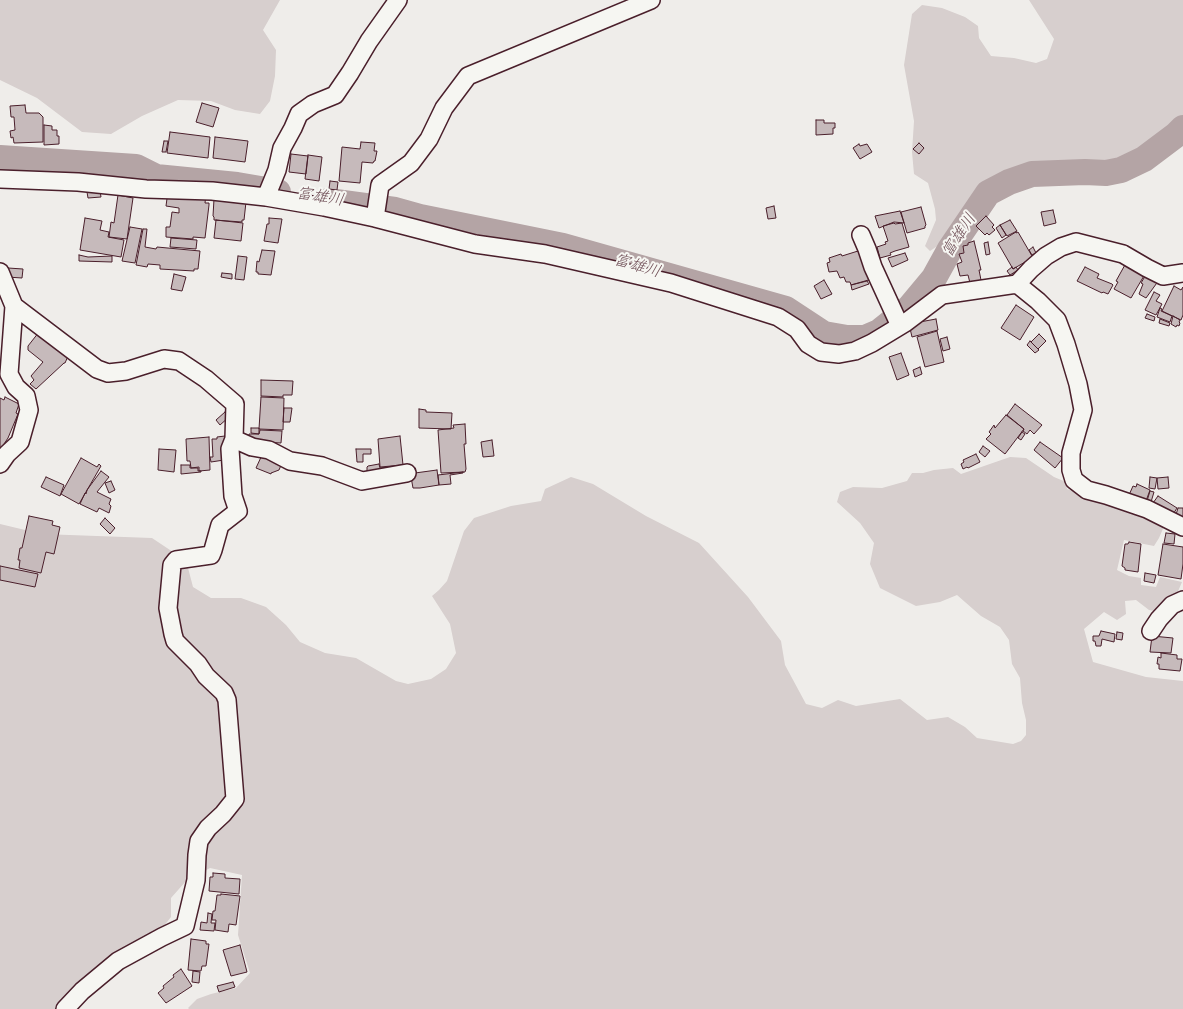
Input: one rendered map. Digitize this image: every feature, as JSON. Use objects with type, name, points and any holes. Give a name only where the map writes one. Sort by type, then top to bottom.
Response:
[{"type":"street","points":[[266,197],[282,148],[294,128],[299,114],[313,104],[335,95],[369,41],[398,0]]},
{"type":"street","points":[[377,209],[380,185],[411,163],[429,139],[444,108],[468,76],[650,0]]},
{"type":"street","points":[[0,179],[78,182],[146,189],[212,191],[377,209],[475,244],[545,254],[671,283],[778,318],[797,329],[808,344],[821,352],[839,354],[855,351],[872,343],[900,326],[942,295],[1017,284],[1046,256],[1076,242],[1123,254],[1163,276],[1183,273]]},
{"type":"street","points":[[861,235],[873,267],[900,326]]},
{"type":"street","points":[[0,272],[14,306],[9,374],[16,387],[26,396],[29,410],[20,442],[7,454],[0,464]]},
{"type":"street","points":[[1017,284],[1038,301],[1057,320],[1078,384],[1083,410],[1071,453],[1071,470],[1074,480],[1088,490],[1147,509],[1183,527]]},
{"type":"street","points":[[14,306],[98,369],[108,373],[126,371],[164,359],[179,361],[206,379],[235,404],[234,439],[230,448],[233,496],[238,511],[220,526],[211,556],[176,560],[172,566],[168,608],[175,641],[198,664],[206,676],[224,694],[227,700],[235,799],[223,814],[208,828],[199,841],[196,880],[184,926],[118,961],[82,991],[65,1009]]},
{"type":"street","points":[[234,439],[252,447],[269,450],[290,461],[322,466],[362,481],[407,473]]},
{"type":"street","points":[[1151,631],[1172,606],[1183,600]]},
{"type":"shaded area","points":[[0,0],[280,0],[263,30],[276,50],[275,76],[270,101],[260,114],[235,110],[211,101],[178,100],[142,116],[111,134],[82,132],[37,98],[0,80]]},
{"type":"shaded area","points":[[1029,0],[1183,0],[1183,124],[1137,158],[1110,165],[1072,169],[1044,167],[1001,177],[973,194],[954,230],[942,243],[930,251],[925,246],[936,220],[935,209],[928,183],[914,174],[912,152],[914,121],[904,65],[912,14],[922,5],[942,8],[965,17],[978,26],[979,38],[991,56],[1014,58],[1036,63],[1047,59],[1054,39]]},
{"type":"shaded area","points":[[1010,457],[1026,458],[1054,477],[1066,482],[1067,489],[1165,524],[1154,546],[1124,540],[1117,570],[1129,576],[1141,578],[1141,585],[1156,587],[1160,577],[1182,582],[1176,596],[1160,612],[1149,610],[1136,600],[1125,601],[1126,614],[1117,620],[1104,612],[1084,629],[1093,662],[1146,677],[1183,681],[1183,1009],[189,1009],[188,1008],[197,999],[236,988],[250,973],[238,935],[242,875],[210,868],[186,881],[171,898],[171,917],[159,932],[61,1009],[0,1009],[0,524],[42,534],[152,538],[173,552],[187,564],[193,587],[211,598],[241,598],[266,607],[286,625],[300,642],[325,653],[356,658],[396,681],[408,684],[431,679],[446,669],[456,653],[450,624],[432,596],[447,581],[464,531],[474,518],[511,506],[541,501],[545,489],[571,477],[593,484],[646,516],[699,543],[748,597],[781,641],[785,665],[806,704],[822,708],[838,700],[856,706],[900,699],[927,720],[948,717],[965,727],[977,738],[1013,744],[1021,741],[1026,735],[1026,720],[1022,703],[1020,678],[1012,664],[1009,640],[1000,627],[981,616],[957,595],[940,602],[916,606],[880,588],[870,564],[874,543],[860,523],[837,502],[840,492],[853,487],[882,488],[907,481],[912,473],[923,473],[934,470],[953,468],[961,474]]},
{"type":"building","points":[[202,103],[219,108],[213,127],[196,122]]},
{"type":"building","points":[[25,105],[26,113],[39,113],[43,117],[43,142],[14,143],[13,137],[11,138],[10,131],[15,130],[14,117],[11,117],[10,106]]},
{"type":"building","points":[[816,120],[824,120],[824,123],[835,123],[833,134],[816,135]]},
{"type":"building","points":[[44,125],[52,126],[52,130],[57,130],[59,144],[44,145]]},
{"type":"building","points":[[170,132],[210,137],[208,158],[167,153]]},
{"type":"building","points":[[215,137],[248,141],[245,162],[213,158]]},
{"type":"building","points":[[164,141],[168,141],[166,152],[162,152]]},
{"type":"building","points":[[361,142],[375,143],[374,151],[377,151],[375,161],[373,163],[362,162],[360,183],[339,181],[342,147],[360,149]]},
{"type":"building","points":[[919,143],[924,148],[919,154],[913,149]]},
{"type":"building","points":[[859,144],[860,146],[867,144],[872,152],[860,159],[853,148]]},
{"type":"building","points":[[291,154],[308,156],[306,174],[289,172]]},
{"type":"building","points":[[308,155],[322,157],[319,181],[305,179]]},
{"type":"building","points":[[330,181],[338,182],[337,190],[329,189]]},
{"type":"building","points":[[100,191],[101,197],[88,198],[87,192]]},
{"type":"building","points":[[168,191],[206,194],[205,203],[209,203],[209,205],[205,238],[193,237],[193,239],[166,237],[166,227],[170,227],[172,212],[179,213],[179,208],[166,206]]},
{"type":"building","points":[[118,195],[133,198],[127,239],[109,237],[111,222],[114,223]]},
{"type":"building","points":[[214,199],[246,202],[244,220],[242,220],[242,222],[214,220]]},
{"type":"building","points":[[774,206],[776,218],[768,219],[766,208]]},
{"type":"building","points":[[921,207],[926,225],[925,228],[907,233],[901,212]]},
{"type":"building","points":[[1053,210],[1056,223],[1044,226],[1041,212]]},
{"type":"building","points":[[900,211],[904,223],[894,222],[879,228],[875,216]]},
{"type":"building","points":[[986,216],[994,225],[992,227],[995,230],[989,235],[987,233],[985,235],[976,226]]},
{"type":"building","points":[[85,218],[102,221],[100,230],[109,232],[108,237],[124,240],[121,257],[80,250]]},
{"type":"building","points":[[269,218],[282,219],[278,243],[264,241],[267,224],[269,224]]},
{"type":"building","points":[[216,220],[243,223],[241,241],[214,238]]},
{"type":"building","points":[[1010,220],[1017,231],[1007,236],[1000,225]]},
{"type":"building","points":[[894,223],[902,223],[909,247],[895,251],[890,253],[891,255],[880,258],[877,247],[886,244],[885,242],[888,241],[883,226]]},
{"type":"building","points":[[1000,225],[1006,235],[1002,238],[996,228]]},
{"type":"building","points":[[130,227],[142,229],[135,263],[122,261]]},
{"type":"building","points":[[143,229],[147,229],[145,247],[200,251],[198,269],[194,269],[194,271],[160,269],[160,265],[148,264],[147,267],[136,265]]},
{"type":"building","points":[[1018,232],[1032,258],[1013,269],[998,243]]},
{"type":"building","points":[[171,238],[197,240],[196,249],[170,247]]},
{"type":"building","points":[[974,241],[981,270],[979,270],[981,280],[970,283],[968,275],[960,276],[957,264],[962,262],[959,254],[964,253],[963,246]]},
{"type":"building","points":[[988,242],[990,254],[986,255],[984,243]]},
{"type":"building","points":[[1033,247],[1036,253],[1032,255],[1029,250]]},
{"type":"building","points":[[262,250],[275,251],[271,275],[258,274],[258,272],[256,272],[257,261],[259,262]]},
{"type":"building","points":[[858,251],[859,253],[862,252],[872,279],[851,285],[850,282],[846,282],[844,277],[840,278],[837,271],[829,272],[827,263],[830,262],[829,258]]},
{"type":"building","points":[[905,253],[908,260],[892,267],[888,258]]},
{"type":"building","points":[[79,255],[88,257],[112,256],[112,262],[79,261]]},
{"type":"building","points":[[238,256],[247,257],[244,280],[235,279]]},
{"type":"building","points":[[1126,263],[1145,274],[1131,298],[1114,289],[1118,282],[1116,281]]},
{"type":"building","points":[[1012,267],[1013,269],[1016,267],[1018,270],[1010,275],[1007,271]]},
{"type":"building","points":[[1085,267],[1099,274],[1097,278],[1113,285],[1108,294],[1102,293],[1077,281]]},
{"type":"building","points":[[8,268],[23,269],[22,278],[7,277]]},
{"type":"building","points":[[222,273],[232,274],[232,279],[221,277]]},
{"type":"building","points":[[1147,273],[1159,280],[1146,298],[1139,294],[1143,284],[1141,283]]},
{"type":"building","points":[[174,274],[186,277],[182,291],[171,289]]},
{"type":"building","points":[[824,280],[832,294],[821,299],[814,286]]},
{"type":"building","points":[[867,281],[869,284],[852,290],[851,285]]},
{"type":"building","points":[[1174,286],[1181,290],[1183,287],[1183,315],[1181,320],[1162,311]]},
{"type":"building","points":[[1154,292],[1160,295],[1156,301],[1162,304],[1156,315],[1145,310]]},
{"type":"building","points":[[1016,305],[1034,317],[1020,340],[1001,328]]},
{"type":"building","points":[[1160,308],[1162,309],[1161,311],[1172,316],[1170,322],[1157,317]]},
{"type":"building","points":[[1147,314],[1155,317],[1154,321],[1145,318]]},
{"type":"building","points":[[1173,316],[1180,320],[1179,326],[1177,325],[1176,327],[1171,324]]},
{"type":"building","points":[[936,319],[938,330],[912,337],[909,324]]},
{"type":"building","points":[[1160,319],[1170,323],[1169,326],[1159,323]]},
{"type":"building","points":[[937,331],[944,362],[925,367],[917,337]]},
{"type":"building","points":[[39,332],[69,354],[65,363],[36,389],[30,384],[34,380],[31,376],[43,362],[28,350],[28,346]]},
{"type":"building","points":[[1039,334],[1046,341],[1038,349],[1031,342]]},
{"type":"building","points":[[947,337],[950,349],[943,351],[940,339]]},
{"type":"building","points":[[1030,341],[1039,350],[1035,353],[1027,345]]},
{"type":"building","points":[[901,353],[909,375],[897,380],[889,357]]},
{"type":"building","points":[[920,367],[922,374],[915,377],[913,370]]},
{"type":"building","points":[[261,380],[293,381],[292,395],[283,395],[283,397],[261,396]]},
{"type":"building","points":[[5,397],[19,404],[16,413],[18,414],[8,438],[0,450],[0,398],[4,400]]},
{"type":"building","points":[[261,397],[284,398],[283,430],[259,429]]},
{"type":"building","points":[[1015,404],[1042,425],[1034,434],[1030,430],[1027,434],[1023,431],[1024,429],[1007,415]]},
{"type":"building","points":[[284,408],[292,408],[290,422],[283,422]]},
{"type":"building","points":[[419,409],[426,410],[426,412],[452,413],[451,429],[419,428]]},
{"type":"building","points":[[225,412],[229,417],[220,425],[216,420]]},
{"type":"building","points":[[1006,415],[1024,429],[1005,454],[986,439],[991,434],[989,432],[994,425],[995,428]]},
{"type":"building","points":[[465,424],[465,472],[441,473],[438,430],[454,428],[453,425]]},
{"type":"building","points":[[251,428],[259,428],[259,434],[251,433]]},
{"type":"building","points":[[260,430],[282,431],[281,443],[248,441],[249,434],[259,434]]},
{"type":"building","points":[[1022,432],[1025,434],[1021,440],[1018,438]]},
{"type":"building","points":[[225,436],[226,456],[224,460],[211,462],[210,457],[213,457],[212,439]]},
{"type":"building","points":[[400,436],[403,465],[380,467],[378,439]]},
{"type":"building","points":[[209,437],[210,470],[199,471],[199,467],[191,468],[190,461],[187,461],[186,439]]},
{"type":"building","points":[[492,440],[494,456],[483,457],[481,442]]},
{"type":"building","points":[[1040,442],[1063,458],[1055,468],[1034,450]]},
{"type":"building","points":[[983,446],[990,451],[985,457],[979,452]]},
{"type":"building","points":[[159,449],[176,450],[174,472],[158,470]]},
{"type":"building","points":[[356,449],[371,449],[371,454],[363,454],[363,462],[357,462]]},
{"type":"building","points":[[976,454],[980,462],[963,469],[961,464],[964,462],[963,460]]},
{"type":"building","points":[[262,455],[282,463],[279,470],[271,474],[256,468]]},
{"type":"building","points":[[81,458],[97,467],[99,464],[101,466],[79,504],[61,494]]},
{"type":"building","points":[[379,464],[380,468],[398,466],[367,474],[368,466]]},
{"type":"building","points":[[181,465],[190,465],[190,468],[198,468],[198,471],[201,472],[181,474]]},
{"type":"building","points":[[437,470],[439,485],[413,488],[411,477],[415,473]]},
{"type":"building","points":[[101,471],[109,477],[97,492],[111,499],[109,504],[111,506],[109,513],[99,508],[97,512],[80,504],[85,493],[86,494],[87,490]]},
{"type":"building","points":[[463,472],[450,475],[451,484],[439,485],[438,475]]},
{"type":"building","points":[[46,477],[64,485],[60,496],[41,487]]},
{"type":"building","points":[[1150,477],[1157,478],[1155,489],[1149,488]]},
{"type":"building","points":[[1168,477],[1169,488],[1158,489],[1157,478]]},
{"type":"building","points":[[111,481],[115,490],[109,493],[105,483]]},
{"type":"building","points":[[1137,484],[1150,490],[1146,501],[1129,495],[1133,486],[1136,487]]},
{"type":"building","points":[[1150,491],[1154,492],[1151,502],[1147,501]]},
{"type":"building","points":[[1158,496],[1177,508],[1172,516],[1153,503]]},
{"type":"building","points":[[1178,508],[1183,508],[1183,520],[1175,518]]},
{"type":"building","points":[[29,516],[53,521],[52,525],[60,527],[54,554],[46,552],[41,573],[19,568],[20,560],[18,560],[20,548],[22,548]]},
{"type":"building","points":[[105,518],[115,528],[110,534],[100,524]]},
{"type":"building","points":[[1166,533],[1175,534],[1174,544],[1164,543]]},
{"type":"building","points":[[1129,542],[1141,544],[1138,572],[1125,570],[1122,566],[1125,544],[1128,544]]},
{"type":"building","points":[[1163,544],[1183,547],[1181,579],[1158,575]]},
{"type":"building","points":[[0,566],[38,574],[35,587],[0,580]]},
{"type":"building","points":[[1145,573],[1156,575],[1154,583],[1144,581]]},
{"type":"building","points":[[1101,631],[1115,634],[1114,642],[1102,639],[1101,646],[1096,646],[1095,641],[1093,641],[1093,636],[1099,636]]},
{"type":"building","points":[[1117,632],[1123,633],[1122,640],[1116,639]]},
{"type":"building","points":[[1152,636],[1173,638],[1171,653],[1150,652]]},
{"type":"building","points":[[1161,653],[1177,655],[1177,659],[1182,659],[1180,671],[1159,669],[1159,664],[1157,664],[1158,657],[1161,658]]},
{"type":"building","points":[[213,873],[225,874],[225,878],[240,879],[239,894],[209,891],[210,877],[213,877]]},
{"type":"building","points":[[217,895],[240,896],[236,925],[229,924],[228,932],[215,930],[216,920],[212,920]]},
{"type":"building","points":[[208,913],[212,914],[211,923],[215,923],[214,931],[200,930],[201,922],[207,923]]},
{"type":"building","points":[[191,939],[206,941],[206,944],[209,944],[206,966],[202,966],[201,971],[188,970]]},
{"type":"building","points":[[240,945],[247,972],[231,976],[223,950]]},
{"type":"building","points":[[181,969],[192,986],[166,1003],[158,993],[164,988],[163,986],[174,977],[173,975]]},
{"type":"building","points":[[193,971],[200,972],[199,983],[192,982]]},
{"type":"building","points":[[233,982],[235,987],[219,992],[217,986]]},
{"type":"waterway","name":"富雄川","points":[[328,201],[395,210],[420,217],[563,246],[786,309],[824,334],[847,338],[865,338],[879,332],[909,308],[934,278],[950,249],[988,193],[1009,182],[1032,174],[1085,172],[1106,173],[1121,170],[1144,159],[1183,128]]},
{"type":"waterway","name":"富雄川","points":[[0,158],[136,167],[156,177],[237,185],[278,192]]}]
